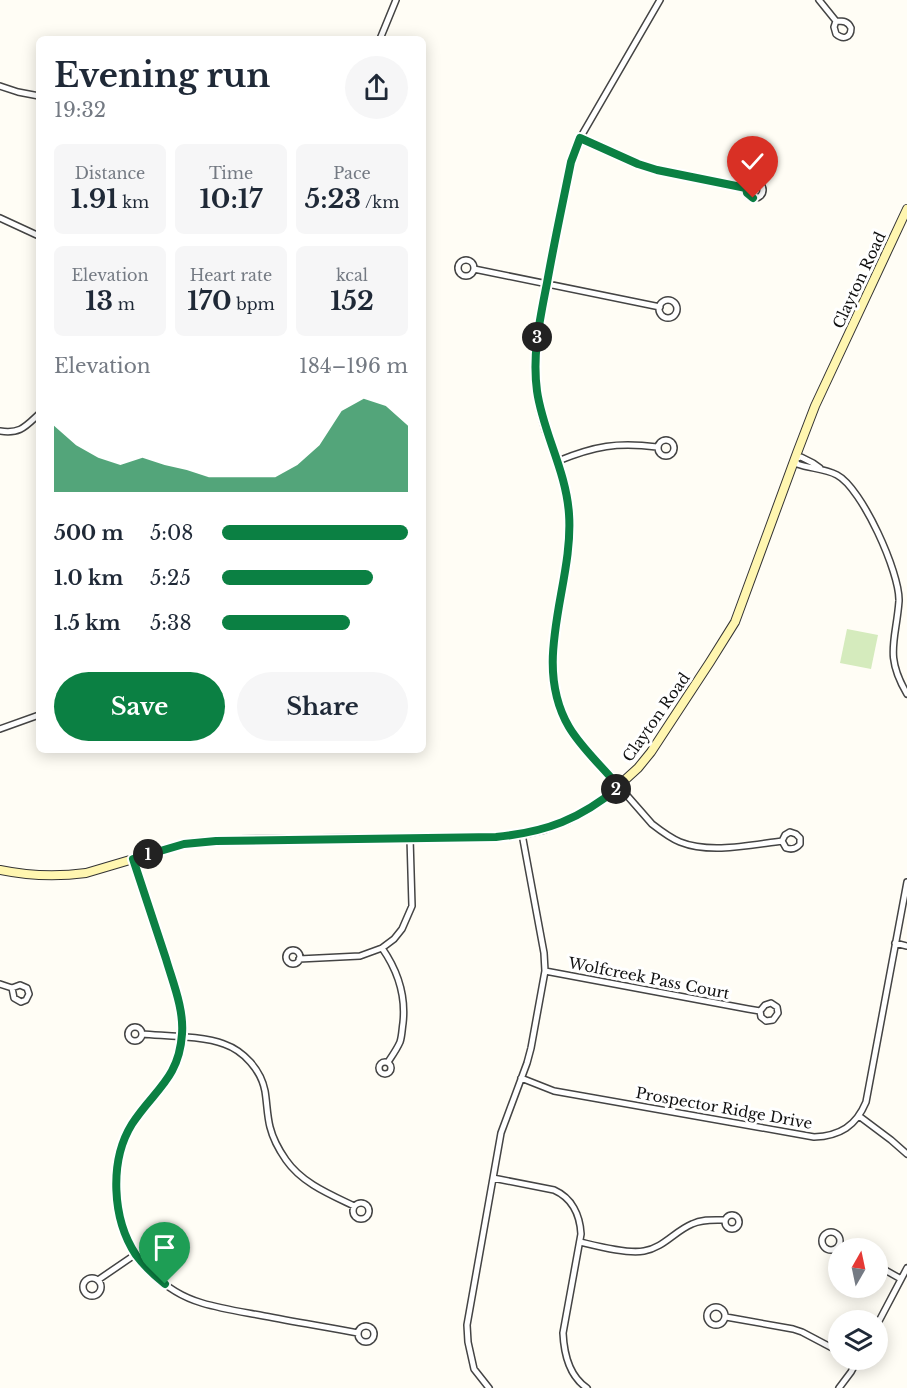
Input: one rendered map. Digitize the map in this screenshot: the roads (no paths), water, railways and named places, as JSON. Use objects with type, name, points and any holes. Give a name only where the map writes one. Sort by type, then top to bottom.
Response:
[{"type":"main road","name":"Clayton Road","points":[[0,870],[36,876],[73,875],[184,844],[199,842],[496,837],[544,829],[575,817],[595,805],[619,787],[651,752],[735,622],[815,406],[907,209]]},
{"type":"street","points":[[381,36],[396,0]]},
{"type":"street","points":[[660,0],[580,138],[571,162],[536,341],[535,375],[542,419],[558,461],[567,498],[570,531],[553,643],[554,686],[560,709],[570,729],[652,824],[681,842],[700,846],[734,847],[782,841]]},
{"type":"street","points":[[819,0],[836,21]]},
{"type":"street","points":[[0,86],[36,95]]},
{"type":"street","points":[[580,138],[657,170],[746,188]]},
{"type":"street","points":[[0,218],[36,235]]},
{"type":"street","points":[[474,269],[660,307]]},
{"type":"street","points":[[0,431],[12,433],[18,431],[36,417]]},
{"type":"street","points":[[558,461],[608,445],[657,447]]},
{"type":"street","points":[[795,459],[797,464],[809,469],[820,469],[838,476],[857,494],[867,510],[896,580],[899,599],[893,641],[893,660],[907,694]]},
{"type":"street","points":[[0,729],[36,716]]},
{"type":"street","points":[[489,1388],[474,1369],[467,1325],[501,1133],[531,1048],[545,971],[544,953],[522,834]]},
{"type":"street","points":[[299,959],[360,956],[382,948],[394,939],[402,929],[412,906],[410,838]]},
{"type":"street","points":[[133,859],[177,995],[182,1020],[182,1037],[170,1077],[131,1126],[125,1139],[120,1156],[116,1188],[122,1226],[136,1254],[154,1275],[182,1295],[202,1304],[358,1333]]},
{"type":"street","points":[[907,882],[868,1094],[859,1116],[907,1154]]},
{"type":"street","points":[[896,943],[907,945]]},
{"type":"street","points":[[382,948],[398,975],[404,1015],[400,1042],[388,1062]]},
{"type":"street","name":"Wolfcreek Pass Court","points":[[545,971],[760,1011]]},
{"type":"street","points":[[0,984],[12,988]]},
{"type":"street","points":[[142,1034],[213,1040],[236,1050],[246,1058],[263,1083],[271,1131],[286,1160],[299,1175],[314,1186],[354,1206]]},
{"type":"street","name":"Prospector Ridge Drive","points":[[521,1078],[554,1091],[814,1137],[831,1136],[840,1132],[850,1126],[859,1116]]},
{"type":"street","points":[[493,1178],[561,1193],[572,1204],[579,1218],[579,1242],[563,1333],[563,1346],[570,1368],[587,1388]]},
{"type":"street","points":[[579,1242],[643,1251],[662,1244],[691,1224],[709,1220],[724,1220]]},
{"type":"street","points":[[98,1280],[136,1254]]},
{"type":"street","points":[[885,1310],[907,1268]]},
{"type":"street","points":[[888,1272],[901,1279]]},
{"type":"street","points":[[726,1317],[793,1329],[828,1346]]},
{"type":"street","points":[[839,1388],[852,1370]]}]
